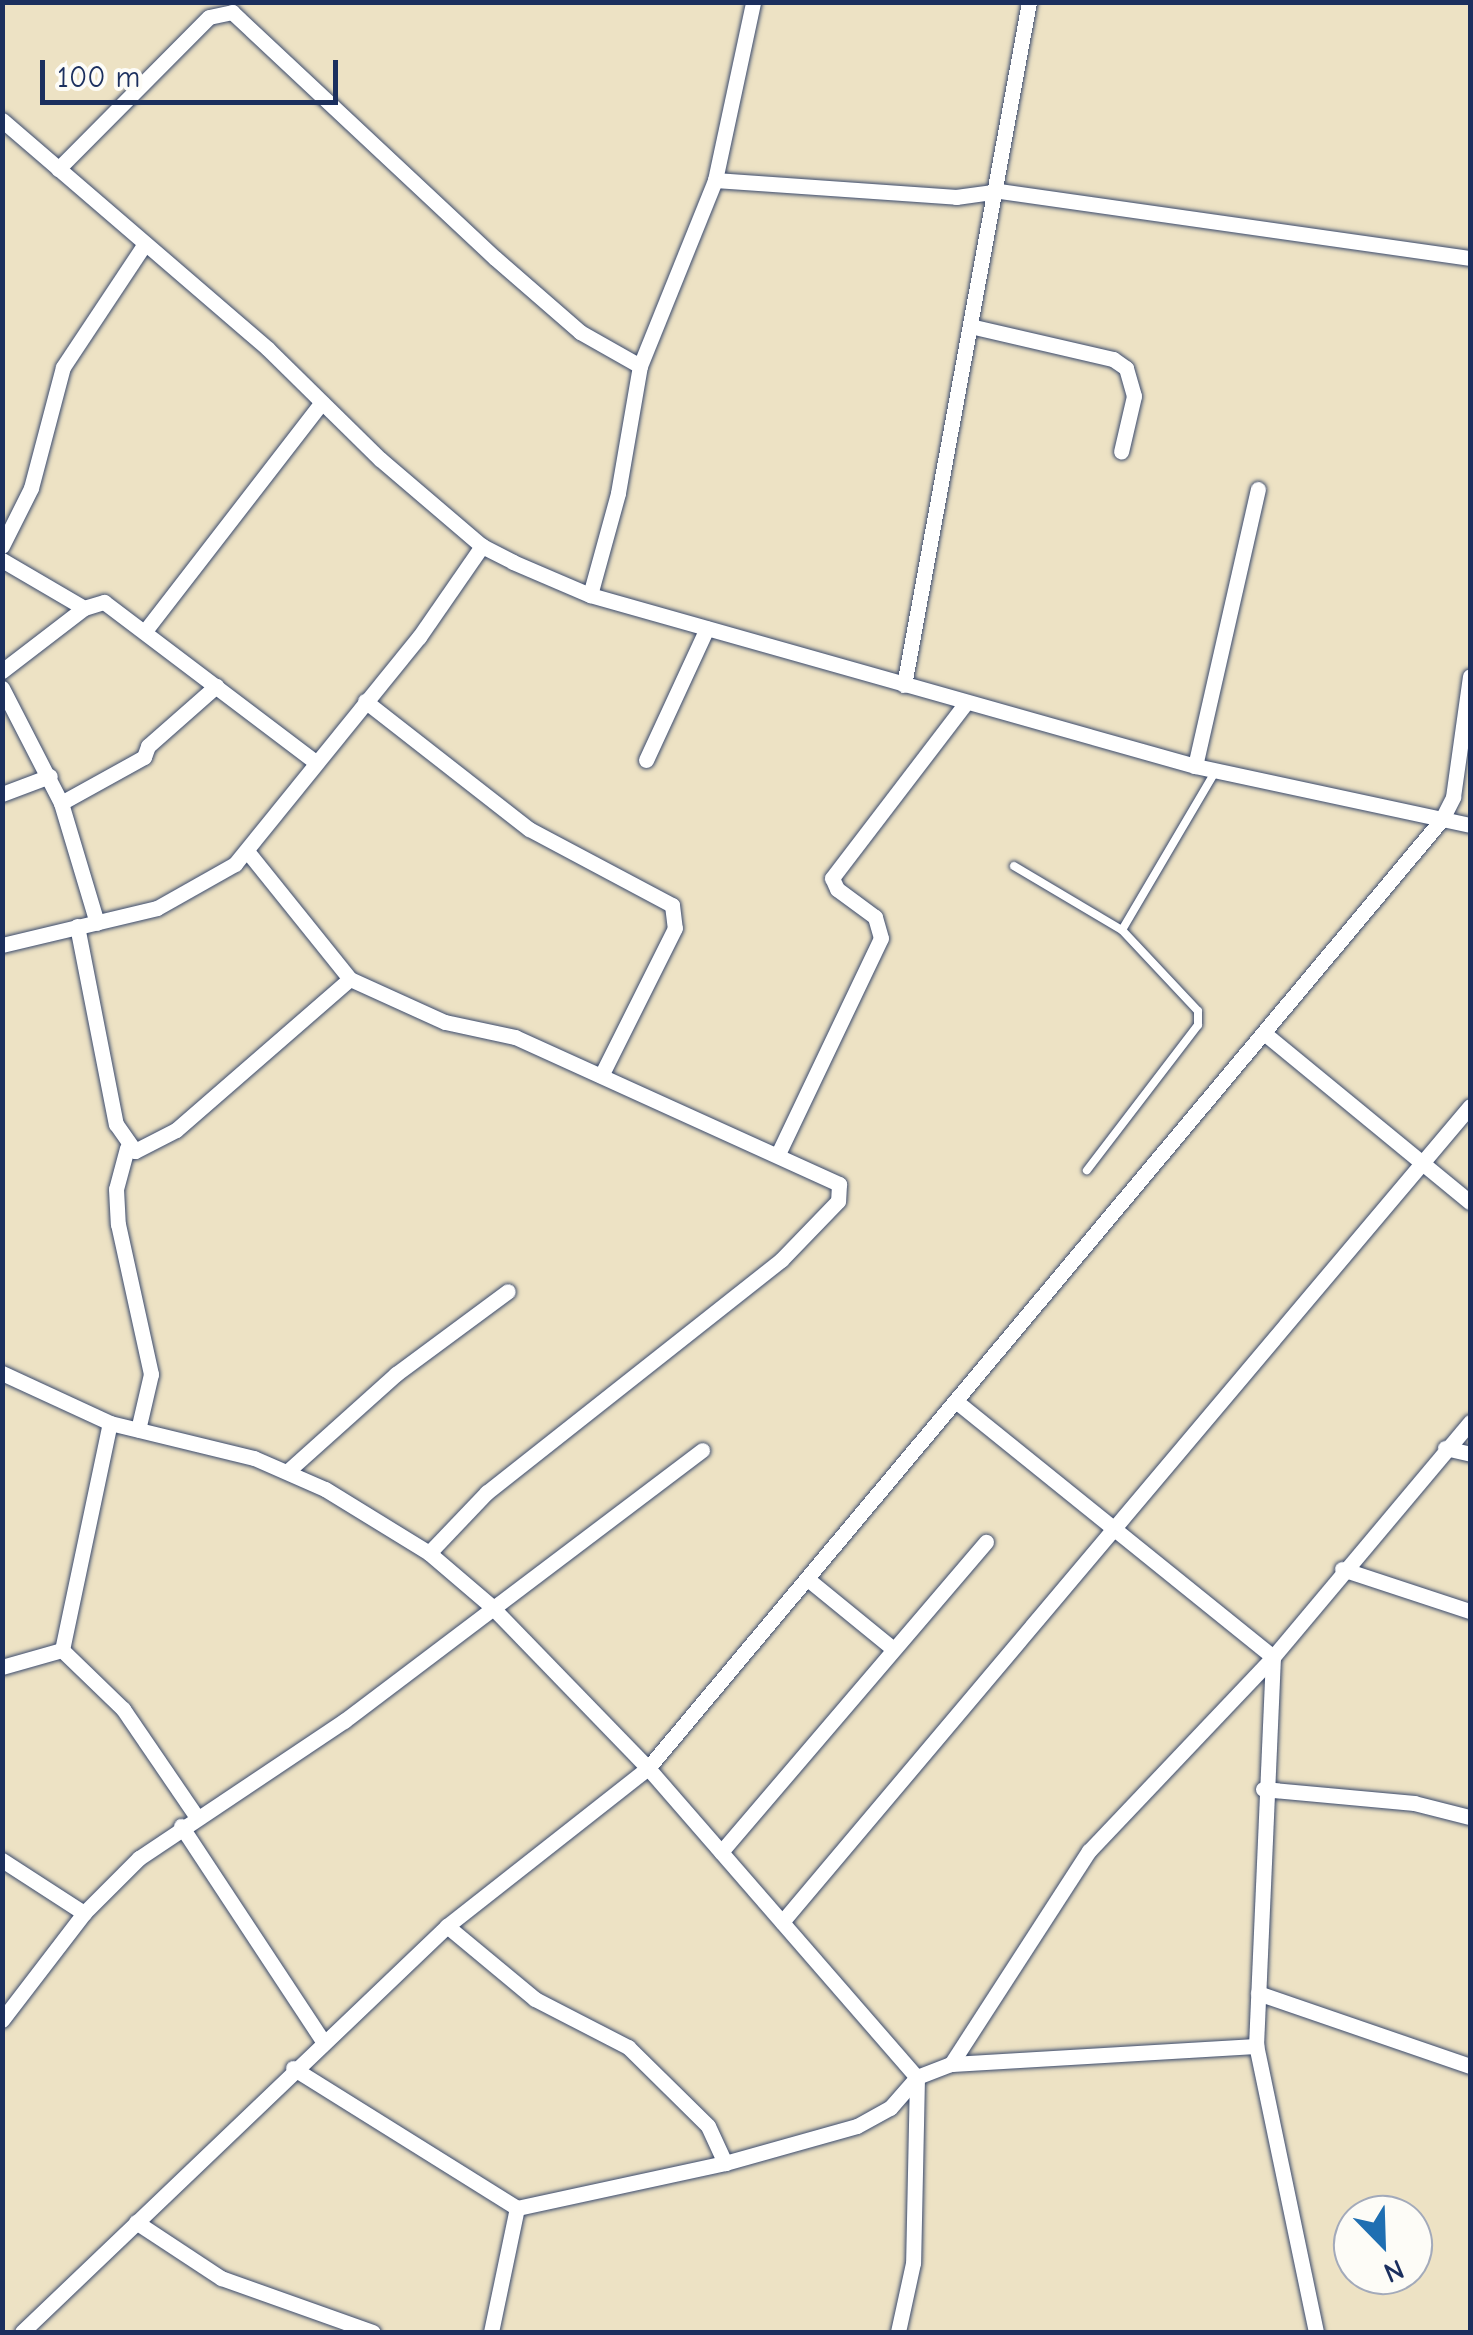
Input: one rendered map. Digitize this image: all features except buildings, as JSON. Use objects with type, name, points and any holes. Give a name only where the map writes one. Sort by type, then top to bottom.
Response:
[{"type":"street","points":[[590,595],[618,493],[640,366],[715,180],[754,2]]},
{"type":"street","points":[[904,685],[999,191],[1029,2]]},
{"type":"street","points":[[58,169],[209,17],[232,12],[552,308],[606,351],[640,366]]},
{"type":"street","points":[[2,120],[482,546],[590,595],[966,703],[1215,772],[1470,824]]},
{"type":"street","points":[[715,180],[956,197],[999,191],[1470,258]]},
{"type":"street","points":[[2,546],[30,488],[63,366],[144,245]]},
{"type":"street","points":[[970,326],[1113,359],[1126,368],[1134,396],[1121,452]]},
{"type":"street","points":[[145,630],[322,402]]},
{"type":"street","points":[[1195,766],[1258,489]]},
{"type":"street","points":[[2,945],[157,908],[221,874],[247,850],[482,546]]},
{"type":"street","points":[[2,560],[84,608]]},
{"type":"street","points":[[2,671],[84,608],[104,602],[314,761]]},
{"type":"street","points":[[646,760],[708,628]]},
{"type":"street","points":[[22,2332],[322,2040],[447,1926],[648,1768],[810,1581],[1442,819],[1453,797],[1470,676]]},
{"type":"street","points":[[62,803],[144,757],[154,740],[216,686]]},
{"type":"street","points":[[2,688],[62,803],[97,923]]},
{"type":"street","points":[[364,701],[530,829],[672,905],[675,928],[601,1076]]},
{"type":"street","points":[[778,1154],[881,938],[875,917],[832,878],[966,703]]},
{"type":"street","points":[[2,794],[50,776]]},
{"type":"street","points":[[247,850],[350,979],[445,1022],[515,1038],[833,1176],[838,1200],[781,1260],[487,1492],[429,1553]]},
{"type":"street","points":[[77,926],[116,1124],[127,1148],[116,1189],[118,1224],[150,1374],[138,1430]]},
{"type":"street","points":[[127,1148],[144,1148],[176,1130],[350,979]]},
{"type":"street","points":[[1264,1033],[1470,1202]]},
{"type":"street","points":[[782,1922],[1470,1106]]},
{"type":"street","points":[[289,1470],[396,1374],[508,1291]]},
{"type":"street","points":[[2,1374],[110,1423],[289,1470],[429,1553],[491,1606],[648,1768],[916,2077],[913,2263],[898,2332]]},
{"type":"street","points":[[957,1402],[1116,1524],[1272,1657]]},
{"type":"street","points":[[951,2064],[1089,1851],[1272,1657],[1470,1422]]},
{"type":"street","points":[[62,1650],[110,1423]]},
{"type":"street","points":[[1446,1448],[1470,1454]]},
{"type":"street","points":[[2,2020],[84,1913],[181,1826],[344,1721],[702,1450]]},
{"type":"street","points":[[721,1852],[891,1647],[986,1542]]},
{"type":"street","points":[[1342,1570],[1470,1611]]},
{"type":"street","points":[[810,1581],[891,1647]]},
{"type":"street","points":[[2,1668],[62,1650]]},
{"type":"street","points":[[62,1650],[123,1708],[196,1816]]},
{"type":"street","points":[[1272,1657],[1263,1789],[1256,2046],[1316,2332]]},
{"type":"street","points":[[1263,1789],[1414,1804],[1469,1817]]},
{"type":"street","points":[[181,1826],[322,2040]]},
{"type":"street","points":[[2,1860],[84,1913]]},
{"type":"street","points":[[447,1926],[535,1999],[628,2047],[708,2126],[725,2164]]},
{"type":"street","points":[[1258,1993],[1470,2066]]},
{"type":"street","points":[[293,2068],[517,2208],[725,2164],[857,2126],[890,2108],[916,2077],[951,2064],[1256,2046]]},
{"type":"street","points":[[490,2332],[517,2208]]},
{"type":"street","points":[[136,2222],[221,2278],[373,2332]]},
{"type":"lane","points":[[1122,930],[1215,772]]},
{"type":"lane","points":[[1014,866],[1122,930],[1190,1000],[1198,1025],[1087,1170]]}]
